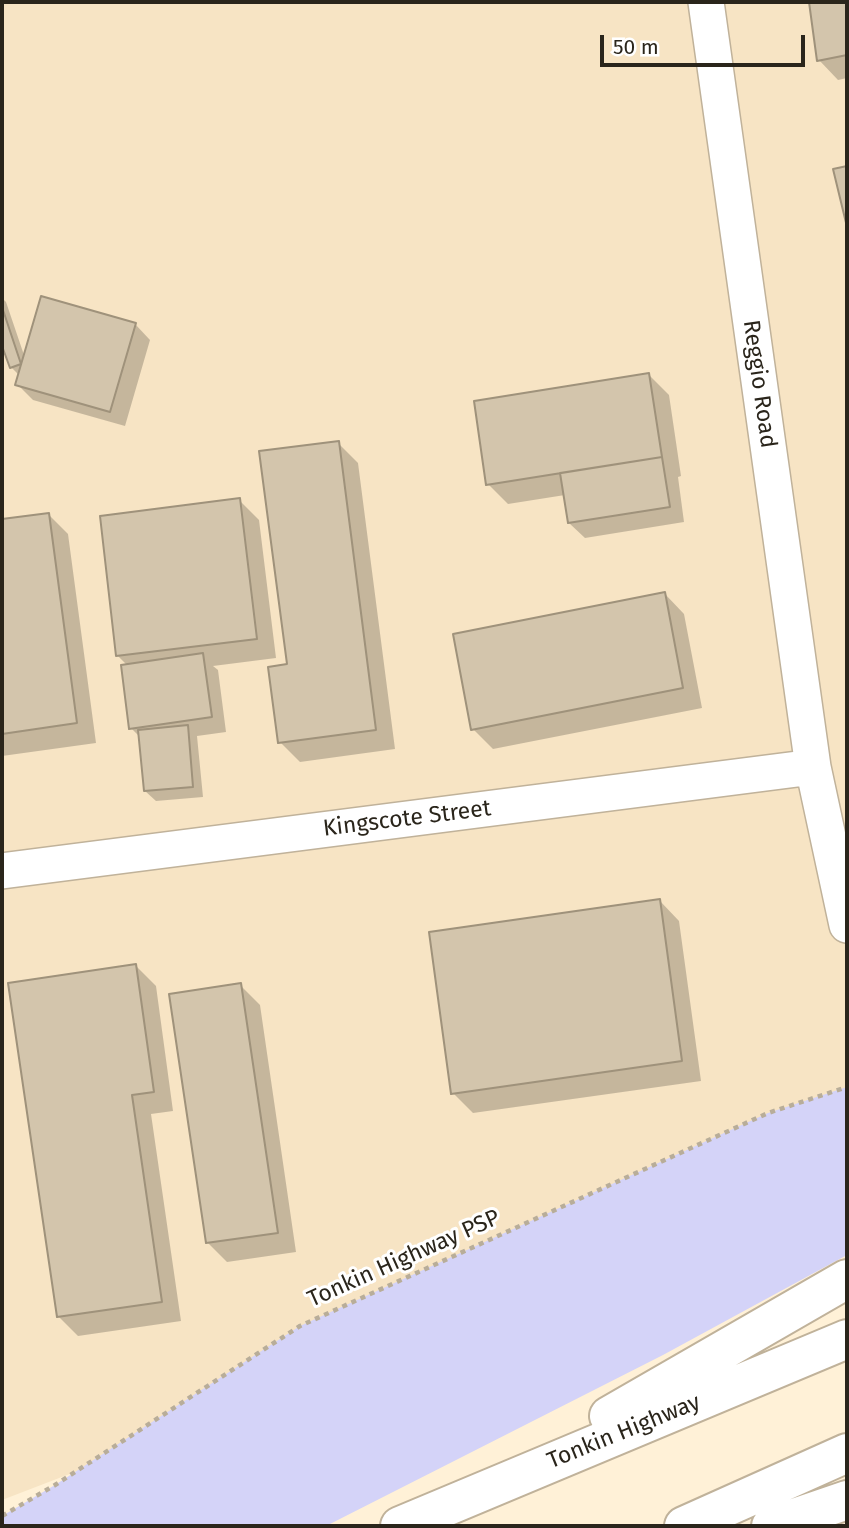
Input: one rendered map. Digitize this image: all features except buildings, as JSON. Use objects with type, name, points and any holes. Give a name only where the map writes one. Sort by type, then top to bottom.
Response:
[{"type":"highway","points":[[477,1493],[847,1279]]},
{"type":"highway","name":"Tonkin Highway","points":[[400,1526],[847,1339]]},
{"type":"highway","points":[[684,1526],[847,1453]]},
{"type":"highway","points":[[771,1526],[847,1500]]},
{"type":"street","name":"Reggio Road","points":[[706,2],[813,767],[847,925]]},
{"type":"street","name":"Kingscote Street","points":[[2,871],[813,767]]},
{"type":"path","name":"Tonkin Highway PSP","points":[[2,1516],[55,1485],[300,1325],[768,1113],[847,1087]]},
{"type":"shaded area","points":[[2,2],[847,2],[847,1175],[2,1500]]},
{"type":"shaded area","points":[[847,1087],[847,1255],[663,1355],[326,1526],[2,1526],[2,1516],[55,1485],[300,1326],[768,1113]]}]
